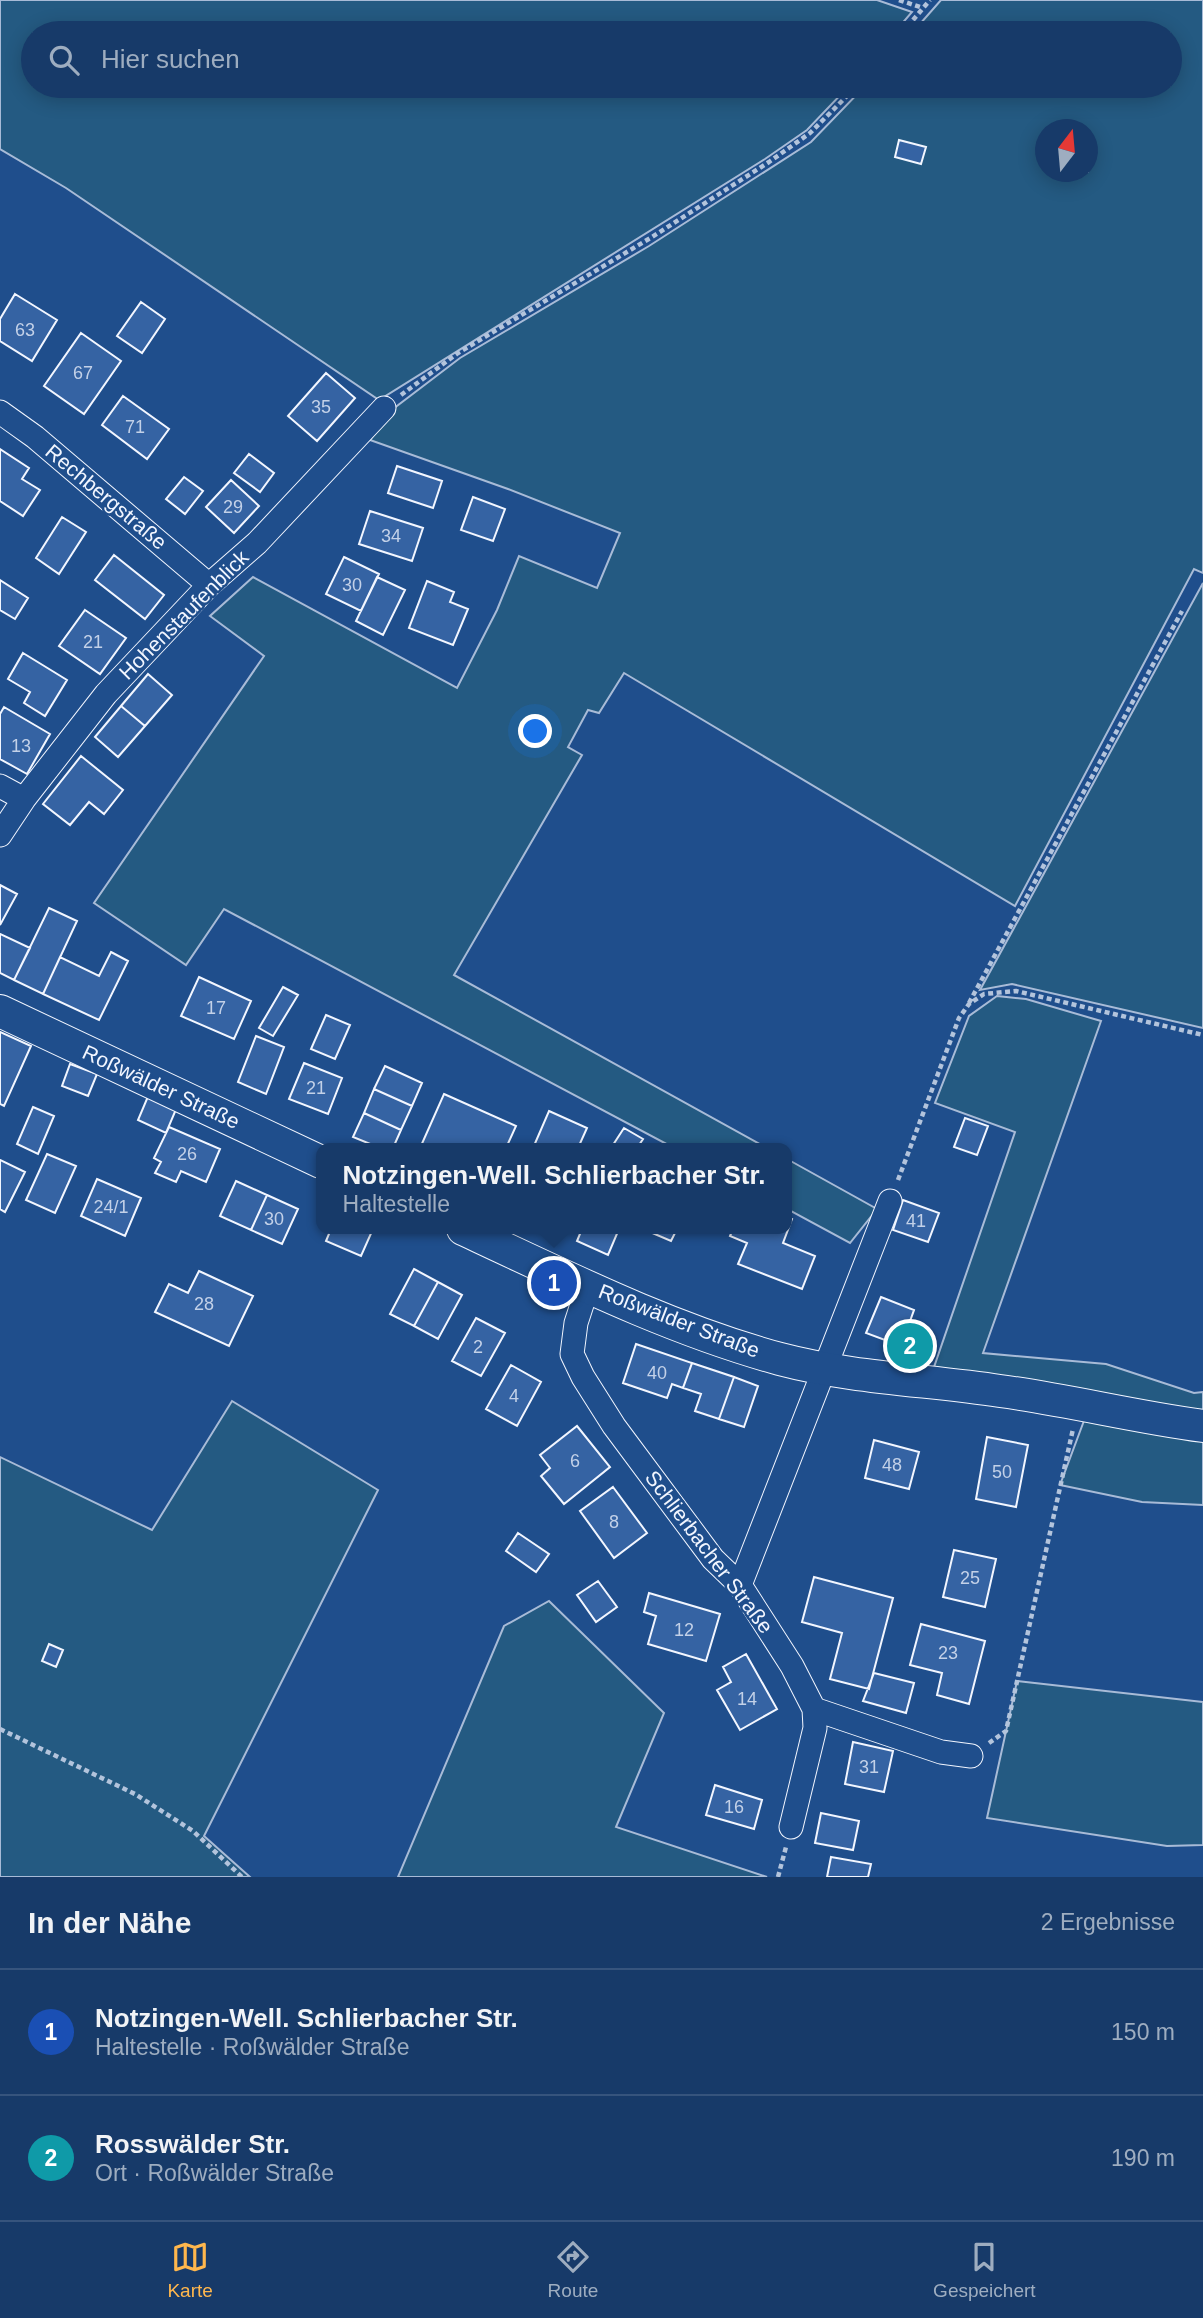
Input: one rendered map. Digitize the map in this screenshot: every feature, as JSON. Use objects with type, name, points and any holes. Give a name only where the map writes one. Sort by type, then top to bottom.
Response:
[{"type":"street","name":"Hohenstaufenblick","points":[[0,835],[24,799],[106,694],[209,585],[257,543],[384,408]]},
{"type":"street","name":"Rechbergstraße","points":[[0,412],[35,437],[209,585]]},
{"type":"street","points":[[0,786],[24,799]]},
{"type":"street","name":"Roßwälder Straße","points":[[0,1011],[316,1160]]},
{"type":"street","points":[[740,1585],[890,1201]]},
{"type":"street","name":"Roßwälder Straße","points":[[474,1234],[703,1334],[823,1370],[1001,1391],[1203,1426]]},
{"type":"street","name":"Schlierbacher Straße","points":[[588,1286],[576,1323],[572,1354],[583,1377],[614,1426],[713,1559],[740,1585],[792,1666],[814,1709]]},
{"type":"street","points":[[791,1827],[813,1737],[814,1709],[941,1752],[971,1756]]},
{"type":"path","points":[[899,0],[923,8]]},
{"type":"path","points":[[912,21],[930,0]]},
{"type":"path","points":[[384,408],[458,353],[652,237],[769,162],[810,133],[845,98]]},
{"type":"path","points":[[890,1201],[959,1018],[1182,611]]},
{"type":"path","points":[[969,1004],[984,994],[1016,991],[1203,1035]]},
{"type":"path","points":[[971,1756],[1006,1731],[1079,1405]]},
{"type":"path","points":[[0,1728],[135,1794],[193,1831],[242,1877]]},
{"type":"shaded area","points":[[0,0],[877,0],[912,12],[904,21],[21,21],[21,98],[838,98],[807,130],[765,159],[379,400],[66,188],[0,149]]},
{"type":"shaded area","points":[[941,0],[1203,0],[1203,573],[1194,569],[1015,906],[624,673],[599,713],[588,710],[568,747],[582,755],[454,975],[758,1143],[665,1143],[224,909],[186,965],[94,903],[264,656],[210,616],[253,577],[457,688],[497,610],[519,556],[597,588],[620,533],[508,489],[370,440],[393,409],[460,358],[649,246],[811,142],[853,98],[1182,98],[1182,21],[923,21]]},
{"type":"shaded area","points":[[1203,583],[1203,1028],[1012,984],[980,990]]},
{"type":"shaded area","points":[[997,996],[1026,999],[1101,1021],[983,1353],[1106,1364],[1194,1393],[1203,1392],[1203,1414],[933,1370],[1015,1132],[935,1103],[969,1016]]},
{"type":"shaded area","points":[[792,1162],[877,1209],[850,1243],[792,1212]]},
{"type":"shaded area","points":[[232,1401],[378,1490],[204,1836],[250,1877],[0,1877],[0,1457],[152,1530]]},
{"type":"shaded area","points":[[1085,1418],[1203,1437],[1203,1505],[1142,1502],[1060,1485]]},
{"type":"shaded area","points":[[549,1601],[664,1713],[616,1827],[767,1877],[398,1877],[504,1626]]},
{"type":"shaded area","points":[[1017,1681],[1203,1702],[1203,1845],[1167,1846],[987,1818]]},
{"type":"building","points":[[899,140],[926,147],[921,164],[895,157]]},
{"type":"building","points":[[15,294],[57,320],[32,361],[0,341],[0,319]]},
{"type":"building","points":[[141,302],[165,319],[142,353],[117,336]]},
{"type":"building","points":[[81,333],[121,361],[84,414],[44,386]]},
{"type":"building","points":[[326,373],[355,398],[317,441],[288,416]]},
{"type":"building","points":[[123,396],[169,429],[147,459],[102,425]]},
{"type":"building","points":[[0,449],[29,468],[22,479],[40,490],[23,516],[0,501]]},
{"type":"building","points":[[249,454],[274,473],[260,492],[234,473]]},
{"type":"building","points":[[397,466],[442,481],[433,508],[388,493]]},
{"type":"building","points":[[184,477],[203,491],[185,514],[166,499]]},
{"type":"building","points":[[231,480],[259,506],[234,533],[206,507]]},
{"type":"building","points":[[473,497],[505,509],[493,541],[461,530]]},
{"type":"building","points":[[370,511],[423,528],[412,561],[359,544]]},
{"type":"building","points":[[62,517],[86,532],[59,574],[36,558]]},
{"type":"building","points":[[114,555],[164,595],[145,619],[95,580]]},
{"type":"building","points":[[344,557],[379,574],[361,611],[326,594]]},
{"type":"building","points":[[377,577],[405,590],[383,635],[356,621]]},
{"type":"building","points":[[0,580],[28,598],[15,619],[0,610]]},
{"type":"building","points":[[427,581],[454,592],[450,602],[468,609],[453,645],[409,628]]},
{"type":"building","points":[[85,610],[126,638],[100,674],[59,646]]},
{"type":"building","points":[[23,653],[67,680],[45,716],[24,703],[30,692],[8,679]]},
{"type":"building","points":[[148,674],[172,695],[145,726],[121,706]]},
{"type":"building","points":[[121,706],[145,726],[118,757],[95,737]]},
{"type":"building","points":[[4,707],[50,734],[27,774],[0,759],[0,714]]},
{"type":"building","points":[[81,756],[123,790],[104,814],[89,802],[70,825],[43,804]]},
{"type":"building","points":[[0,885],[17,894],[0,925]]},
{"type":"building","points":[[49,908],[77,921],[43,994],[14,980]]},
{"type":"building","points":[[0,934],[30,948],[14,980],[0,973]]},
{"type":"building","points":[[111,952],[128,961],[99,1020],[43,994],[60,957],[99,976]]},
{"type":"building","points":[[199,977],[251,1001],[234,1039],[181,1016]]},
{"type":"building","points":[[283,987],[298,995],[273,1036],[259,1028]]},
{"type":"building","points":[[326,1015],[350,1025],[335,1059],[311,1049]]},
{"type":"building","points":[[0,1032],[31,1046],[4,1106],[0,1104]]},
{"type":"building","points":[[256,1036],[284,1047],[266,1094],[238,1082]]},
{"type":"building","points":[[304,1063],[342,1078],[328,1114],[289,1099]]},
{"type":"building","points":[[70,1064],[97,1074],[88,1096],[62,1086]]},
{"type":"building","points":[[385,1066],[422,1083],[412,1106],[374,1089]]},
{"type":"building","points":[[374,1089],[412,1106],[401,1130],[364,1113]]},
{"type":"building","points":[[149,1094],[177,1107],[166,1133],[138,1120]]},
{"type":"building","points":[[444,1094],[516,1126],[508,1143],[422,1143]]},
{"type":"building","points":[[33,1107],[54,1116],[38,1154],[17,1144]]},
{"type":"building","points":[[549,1111],[587,1128],[580,1143],[535,1143]]},
{"type":"building","points":[[364,1113],[401,1130],[395,1143],[368,1143],[353,1137]]},
{"type":"building","points":[[965,1118],[988,1126],[977,1155],[954,1147]]},
{"type":"building","points":[[169,1127],[220,1149],[206,1182],[181,1171],[176,1182],[155,1173],[161,1162],[154,1158]]},
{"type":"building","points":[[624,1128],[643,1139],[640,1143],[614,1143]]},
{"type":"building","points":[[47,1154],[76,1166],[55,1213],[26,1200]]},
{"type":"building","points":[[0,1160],[25,1172],[5,1212],[0,1209]]},
{"type":"building","points":[[97,1179],[141,1198],[125,1236],[81,1216]]},
{"type":"building","points":[[236,1181],[267,1195],[251,1230],[220,1216]]},
{"type":"building","points":[[267,1195],[298,1209],[282,1244],[251,1230]]},
{"type":"building","points":[[903,1200],[939,1213],[928,1242],[893,1230]]},
{"type":"building","points":[[329,1234],[371,1234],[361,1256],[326,1241]]},
{"type":"building","points":[[580,1234],[617,1234],[608,1255],[577,1241]]},
{"type":"building","points":[[655,1234],[674,1234],[671,1241]]},
{"type":"building","points":[[786,1234],[783,1243],[815,1256],[802,1289],[738,1264],[747,1243],[730,1236]]},
{"type":"building","points":[[414,1269],[438,1282],[414,1326],[390,1314]]},
{"type":"building","points":[[199,1271],[253,1296],[229,1346],[155,1312],[169,1284],[188,1293]]},
{"type":"building","points":[[438,1282],[462,1295],[438,1339],[414,1326]]},
{"type":"building","points":[[881,1297],[914,1310],[901,1346],[866,1333]]},
{"type":"building","points":[[476,1318],[505,1333],[481,1376],[452,1361]]},
{"type":"building","points":[[636,1344],[692,1363],[683,1388],[672,1384],[667,1398],[623,1383]]},
{"type":"building","points":[[692,1363],[734,1377],[719,1419],[695,1411],[701,1394],[683,1388]]},
{"type":"building","points":[[511,1365],[541,1382],[517,1426],[486,1409]]},
{"type":"building","points":[[734,1377],[758,1386],[744,1427],[719,1419]]},
{"type":"building","points":[[577,1426],[610,1467],[564,1504],[541,1476],[550,1468],[540,1455]]},
{"type":"building","points":[[987,1437],[1028,1445],[1016,1507],[976,1499]]},
{"type":"building","points":[[874,1440],[919,1452],[909,1489],[865,1478]]},
{"type":"building","points":[[613,1487],[647,1533],[614,1558],[580,1511]]},
{"type":"building","points":[[518,1533],[549,1554],[536,1572],[506,1551]]},
{"type":"building","points":[[954,1550],[996,1559],[985,1607],[943,1597]]},
{"type":"building","points":[[814,1577],[893,1598],[869,1689],[830,1679],[842,1633],[802,1622]]},
{"type":"building","points":[[598,1581],[617,1607],[596,1622],[577,1595]]},
{"type":"building","points":[[649,1593],[720,1614],[706,1661],[648,1644],[656,1616],[644,1612]]},
{"type":"building","points":[[921,1624],[985,1641],[969,1704],[937,1695],[942,1673],[910,1665]]},
{"type":"building","points":[[49,1644],[63,1650],[56,1667],[42,1661]]},
{"type":"building","points":[[746,1654],[777,1709],[740,1730],[717,1690],[731,1682],[723,1667]]},
{"type":"building","points":[[874,1673],[914,1683],[906,1713],[863,1701]]},
{"type":"building","points":[[853,1742],[893,1751],[884,1792],[845,1784]]},
{"type":"building","points":[[715,1785],[762,1800],[754,1829],[706,1815]]},
{"type":"building","points":[[821,1813],[859,1821],[853,1850],[815,1843]]},
{"type":"building","points":[[831,1857],[871,1864],[868,1877],[827,1877]]},
{"type":"place","name":"Notzingen-Well. Schlierbacher Str.","points":[[554,1283]]},
{"type":"place","name":"Rosswälder Str.","points":[[910,1346]]}]
